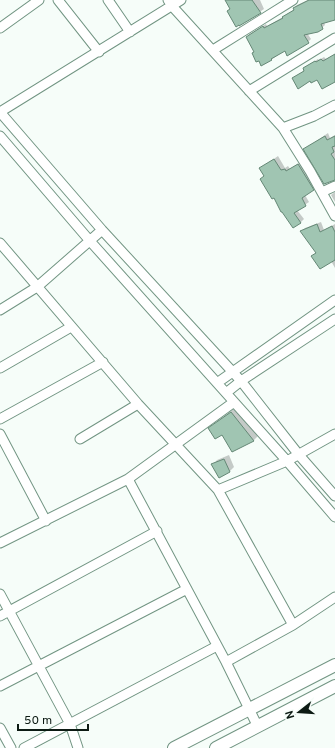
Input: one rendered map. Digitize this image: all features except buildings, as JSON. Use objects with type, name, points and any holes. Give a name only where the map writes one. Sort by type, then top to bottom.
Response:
[{"type":"main road","points":[[174,748],[335,665]]},
{"type":"main road","points":[[216,748],[335,686]]},
{"type":"street","points":[[0,28],[40,0]]},
{"type":"street","points":[[58,0],[99,52]]},
{"type":"street","points":[[108,0],[130,32]]},
{"type":"street","points":[[181,0],[170,3],[99,52],[0,112],[102,230],[241,381],[299,455],[335,496]]},
{"type":"street","points":[[213,50],[293,0]]},
{"type":"street","points":[[170,3],[283,128],[335,216]]},
{"type":"street","points":[[250,91],[335,38]]},
{"type":"street","points":[[283,128],[314,116],[335,105]]},
{"type":"street","points":[[0,136],[90,241],[287,461],[335,517]]},
{"type":"street","points":[[322,192],[335,186]]},
{"type":"street","points":[[0,310],[37,286],[102,230]]},
{"type":"street","points":[[0,242],[138,404],[218,490],[293,625]]},
{"type":"street","points":[[217,383],[335,300]]},
{"type":"street","points":[[226,393],[241,381],[335,320]]},
{"type":"street","points":[[0,368],[71,327]]},
{"type":"street","points":[[0,419],[103,362]]},
{"type":"street","points":[[0,544],[128,479],[234,402]]},
{"type":"street","points":[[80,440],[138,404]]},
{"type":"street","points":[[0,434],[46,521]]},
{"type":"street","points":[[218,490],[287,461],[335,434]]},
{"type":"street","points":[[128,479],[226,662],[258,727]]},
{"type":"street","points":[[0,616],[157,532]]},
{"type":"street","points":[[0,686],[187,590]]},
{"type":"street","points":[[0,594],[70,724],[78,748]]},
{"type":"street","points":[[226,662],[293,625],[335,596]]},
{"type":"street","points":[[24,748],[217,646]]},
{"type":"street","points":[[0,728],[11,748]]}]
